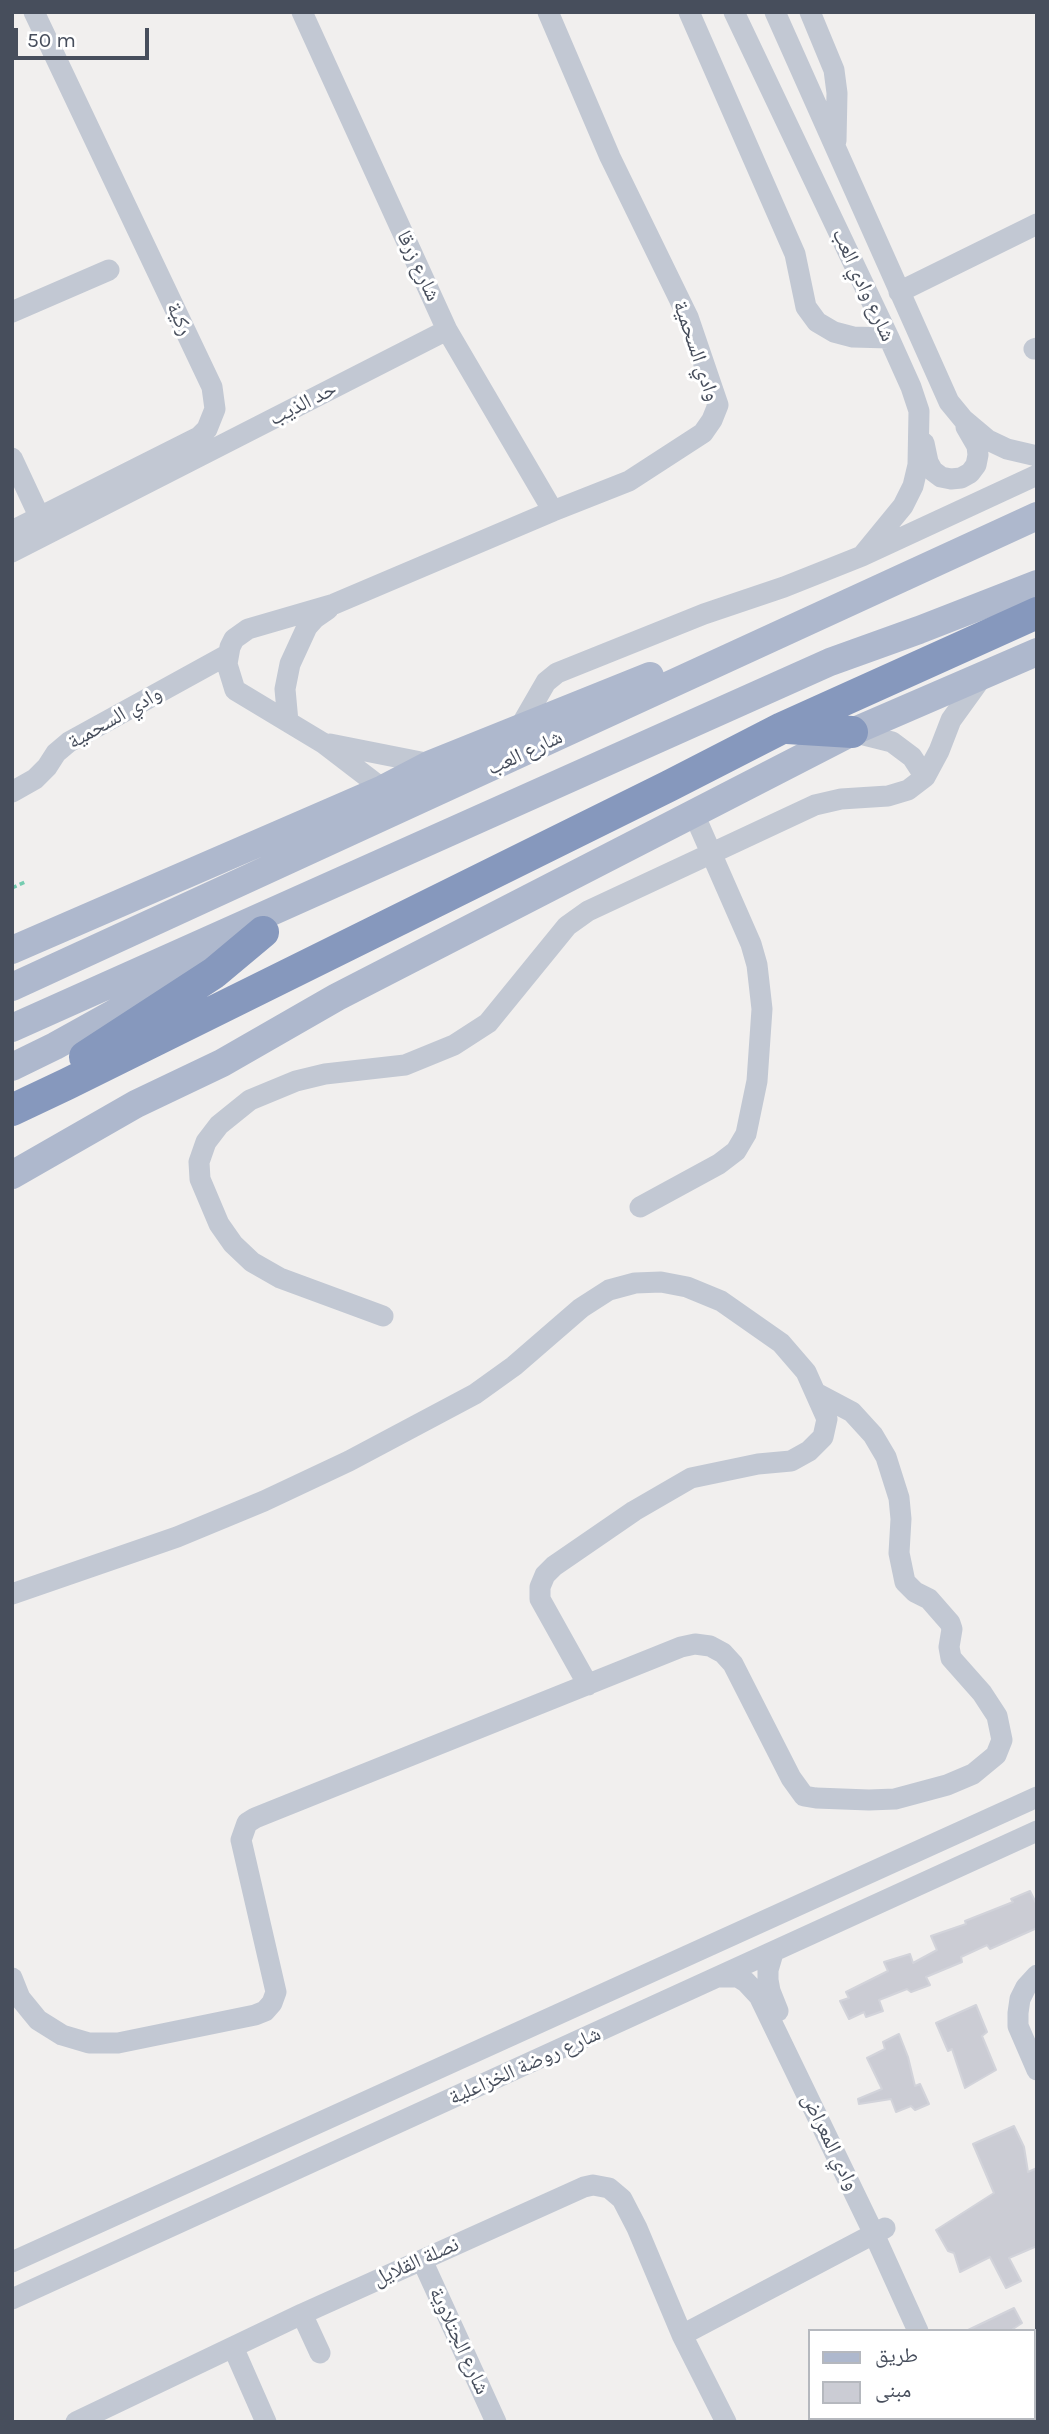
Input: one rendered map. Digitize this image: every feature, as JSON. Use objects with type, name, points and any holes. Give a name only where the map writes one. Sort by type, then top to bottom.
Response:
[{"type":"highway","points":[[12,1109],[782,728],[1037,612]]},
{"type":"highway","points":[[782,728],[852,732]]},
{"type":"highway","points":[[12,1109],[76,1062],[214,973],[263,932]]},
{"type":"highway","points":[[12,1126],[67,1084]]},
{"type":"main road","name":"شارع العب","points":[[12,987],[1037,516]]},
{"type":"main road","name":"شارع العب","points":[[12,1028],[830,662],[919,631],[1037,584]]},
{"type":"main road","points":[[12,950],[383,789],[431,764],[884,585]]},
{"type":"main road","points":[[12,1175],[136,1104],[213,1067],[337,998],[852,732],[1037,652]]},
{"type":"main road","points":[[12,1067],[263,932],[315,892]]},
{"type":"street","name":"ركية","points":[[12,531],[153,470],[207,429],[212,419],[215,398],[34,12]]},
{"type":"street","name":"شارع زرقا","points":[[302,12],[447,330],[553,511]]},
{"type":"street","name":"وادي السحمية","points":[[12,792],[35,779],[56,753],[69,742],[228,655],[234,639],[248,629],[334,604],[629,481],[703,433],[718,405],[688,317],[610,157],[548,12]]},
{"type":"street","points":[[689,12],[790,242],[799,267],[803,299],[811,315],[825,328],[843,335],[889,338]]},
{"type":"street","name":"شارع وادي العب","points":[[734,12],[889,338],[911,387],[920,424],[918,465],[913,486],[903,506],[862,556]]},
{"type":"street","name":"شارع وادي العب","points":[[775,12],[938,381],[959,415],[988,440],[1007,449],[1037,456]]},
{"type":"street","name":"شارع وادي العب","points":[[810,12],[834,70],[837,93],[835,147]]},
{"type":"street","points":[[899,292],[1037,224]]},
{"type":"street","points":[[12,312],[108,270]]},
{"type":"street","name":"حد الذيب","points":[[12,552],[153,470],[447,330]]},
{"type":"street","points":[[920,424],[928,462],[933,471],[951,480],[961,478],[970,473],[978,456],[977,446],[959,415]]},
{"type":"street","points":[[12,458],[40,518]]},
{"type":"street","name":"شارع العب","points":[[520,727],[546,682],[557,673],[704,614],[862,556],[1037,475]]},
{"type":"street","name":"وادي السحمية","points":[[288,722],[285,689],[290,664],[307,627],[334,604]]},
{"type":"street","points":[[228,655],[227,664],[235,690],[323,743],[383,789]]},
{"type":"street","points":[[383,1316],[280,1278],[252,1262],[233,1244],[219,1224],[200,1179],[199,1162],[206,1142],[233,1111],[272,1090],[326,1074],[405,1065],[454,1045],[488,1023],[574,920],[588,911],[815,805],[841,799],[898,793],[917,784],[925,777],[939,751],[951,720],[984,675]]},
{"type":"street","points":[[852,732],[892,742],[912,757],[925,777]]},
{"type":"street","points":[[323,743],[431,764]]},
{"type":"street","points":[[640,1207],[709,1170],[736,1151],[746,1134],[757,1081],[762,1031],[757,965],[751,944],[694,814]]},
{"type":"street","points":[[12,1594],[177,1537],[264,1501],[349,1461],[475,1394],[514,1366],[581,1308],[609,1290],[635,1283],[661,1282],[687,1287],[721,1301],[781,1343],[806,1372],[818,1394],[827,1419],[823,1437],[809,1451],[791,1461],[758,1464],[691,1478],[634,1511],[545,1575],[540,1587],[540,1599],[588,1685]]},
{"type":"street","points":[[12,1978],[20,1998],[38,2020],[62,2035],[89,2043],[118,2043],[265,2011],[276,1992],[241,1840],[247,1823],[681,1647],[695,1644],[710,1646],[723,1653],[733,1664],[797,1789],[804,1796],[895,1799],[920,1794],[973,1774],[996,1755],[1002,1741],[997,1716],[987,1698],[951,1658],[950,1623],[929,1599],[909,1588],[902,1575],[899,1553],[899,1498],[886,1457],[873,1435],[852,1412],[818,1394]]},
{"type":"street","name":"شارع روضة الخزاعلية","points":[[12,2262],[1037,1797]]},
{"type":"street","name":"شارع روضة الخزاعلية","points":[[12,2299],[1037,1831]]},
{"type":"street","name":"وادي المعراض","points":[[773,1953],[768,1970],[773,2001],[880,2231],[917,2329]]},
{"type":"street","points":[[1037,1975],[1026,1987],[1018,2012],[1023,2039],[1037,2070]]},
{"type":"street","name":"وادي المعراض","points":[[720,1977],[738,1978],[753,1988],[759,1996],[932,2329]]},
{"type":"street","name":"نصلة القلايل","points":[[76,2422],[302,2314],[584,2187],[609,2188],[622,2199],[682,2335],[726,2422]]},
{"type":"street","points":[[682,2335],[880,2231]]},
{"type":"street","name":"شارع الجتلاوية","points":[[422,2260],[496,2422]]},
{"type":"street","points":[[302,2314],[320,2353]]},
{"type":"street","points":[[233,2347],[266,2422]]},
{"type":"path","points":[[12,888],[27,881]]},
{"type":"building","points":[[1030,1891],[1037,1905],[1037,1928],[990,1949],[987,1945],[961,1957],[962,1962],[926,1977],[930,1985],[911,1992],[907,1989],[879,2000],[883,2011],[866,2017],[864,2012],[849,2019],[840,2001],[849,1998],[846,1992],[888,1971],[884,1962],[910,1954],[913,1963],[937,1950],[931,1936],[966,1924],[965,1921],[1013,1902],[1011,1899]]},
{"type":"building","points":[[976,2005],[987,2032],[982,2036],[996,2070],[965,2088],[952,2049],[948,2051],[936,2023]]},
{"type":"building","points":[[899,2034],[915,2086],[920,2084],[929,2104],[915,2110],[911,2106],[896,2112],[891,2099],[859,2104],[858,2099],[882,2089],[867,2058],[885,2049],[883,2042]]},
{"type":"building","points":[[1014,2126],[1024,2147],[1028,2172],[1037,2168],[1037,2246],[1009,2258],[1021,2281],[1006,2288],[990,2257],[960,2272],[954,2253],[948,2251],[936,2230],[994,2193],[973,2144]]},
{"type":"building","points":[[1014,2308],[1022,2323],[1013,2329],[970,2329]]}]
